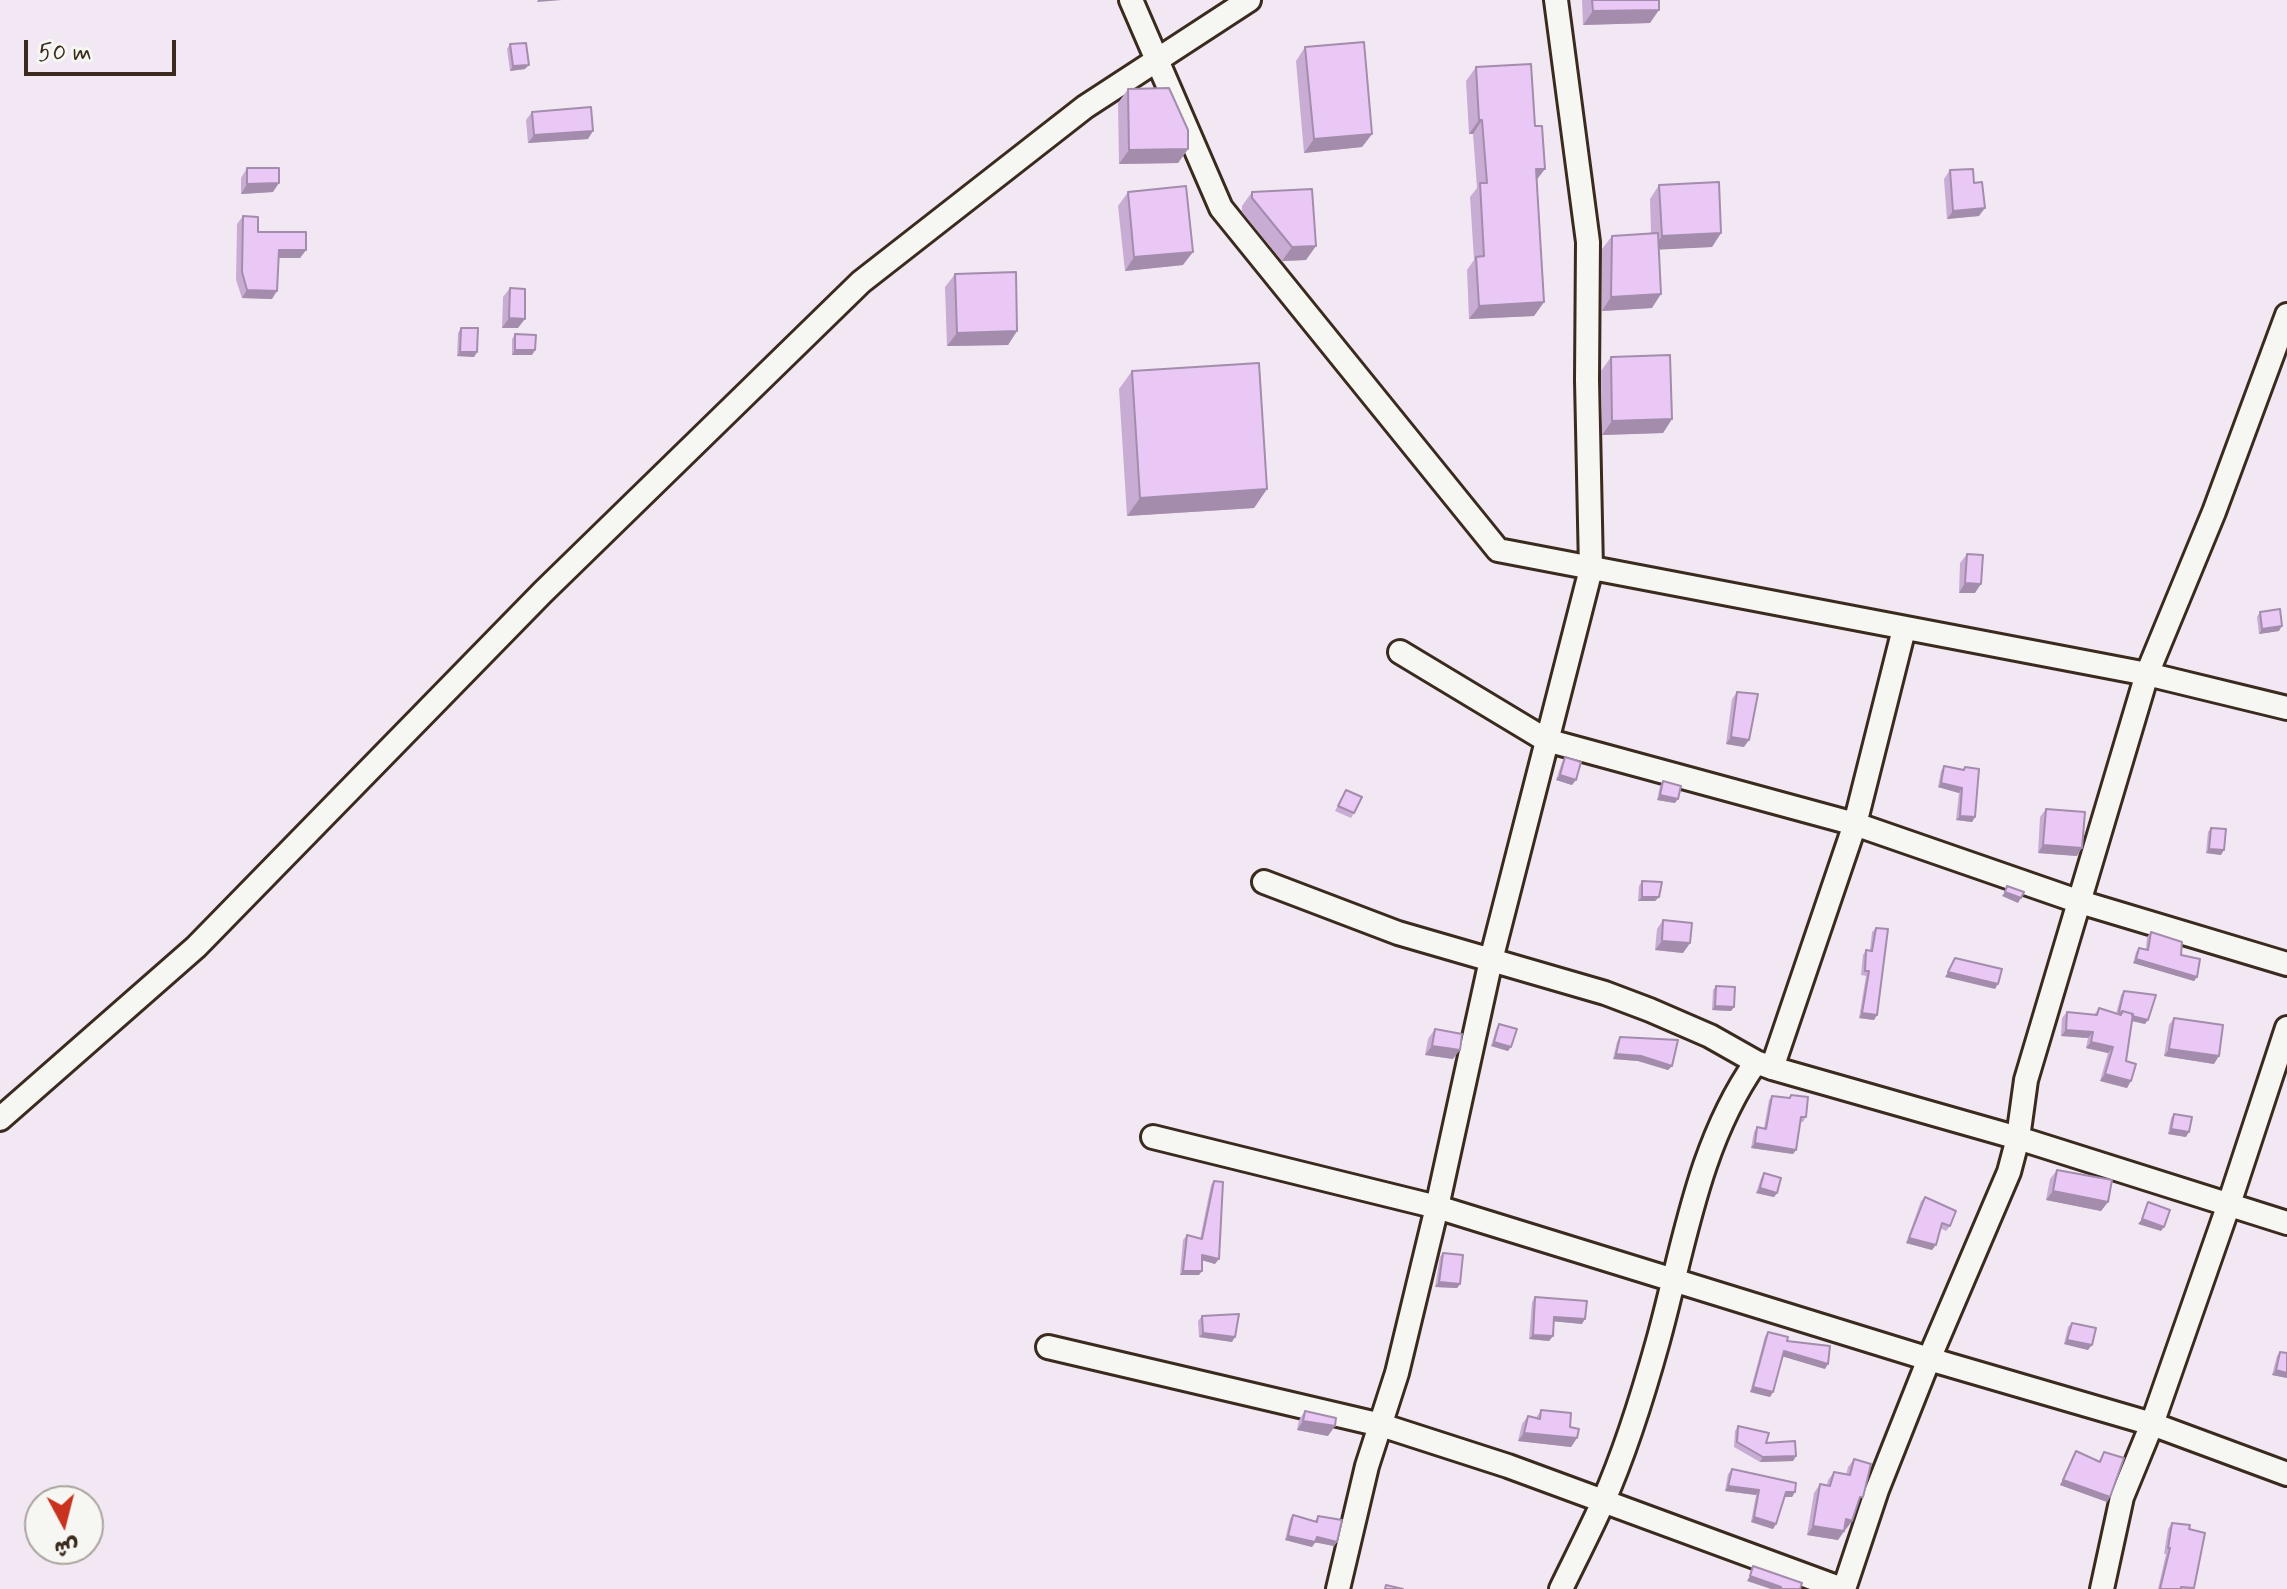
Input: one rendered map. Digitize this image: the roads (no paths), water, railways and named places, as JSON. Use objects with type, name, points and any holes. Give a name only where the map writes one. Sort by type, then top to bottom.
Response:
[{"type":"street","points":[[1131,0],[1221,208],[1498,550],[2147,674],[2287,708]]},
{"type":"street","points":[[0,1119],[196,947],[543,592],[861,282],[1085,107],[1249,0]]},
{"type":"street","points":[[1338,1589],[1367,1466],[1397,1373],[1491,960],[1591,569],[1588,242],[1556,0]]},
{"type":"street","points":[[1048,1347],[1381,1425],[1508,1466],[1843,1589],[1877,1490],[1929,1359],[2009,1172],[2018,1138],[2026,1080],[2147,674],[2214,512],[2287,315]]},
{"type":"street","points":[[1561,1589],[1603,1501],[1644,1388],[1695,1196],[1722,1119],[1738,1088],[1764,1065],[1855,824],[1904,629]]},
{"type":"street","points":[[1400,652],[1546,740],[1855,824],[2080,902],[2287,964]]},
{"type":"street","points":[[1264,882],[1398,933],[1605,993],[1710,1036],[1764,1065],[2018,1138],[2287,1223]]},
{"type":"street","points":[[2102,1589],[2122,1497],[2152,1424],[2287,1028]]},
{"type":"street","points":[[1153,1137],[1437,1207],[1929,1359],[2152,1424],[2287,1474]]}]
